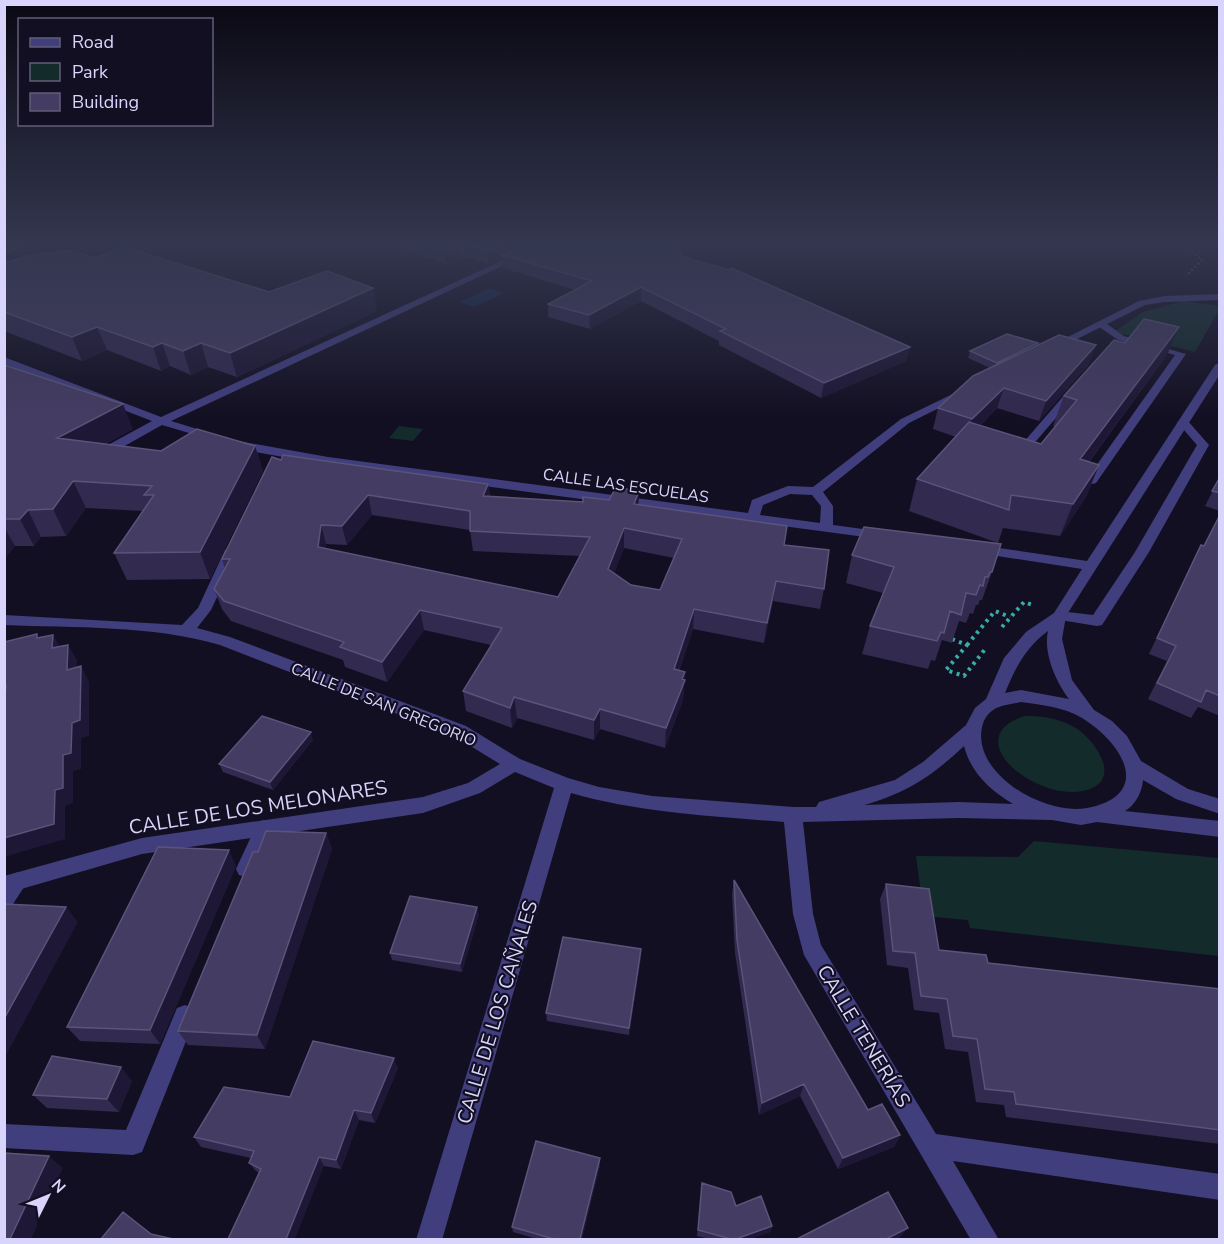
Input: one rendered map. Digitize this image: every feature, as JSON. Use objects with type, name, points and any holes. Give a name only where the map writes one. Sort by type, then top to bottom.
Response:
[{"type":"street","points":[[94,459],[161,420],[416,303]]},
{"type":"street","points":[[1039,354],[1142,303]]},
{"type":"street","points":[[1092,480],[1181,354],[1121,338],[1101,324]]},
{"type":"street","points":[[1113,347],[1121,338]]},
{"type":"street","name":"CALLE LAS ESCUELAS","points":[[4,360],[161,420],[278,458],[895,537]]},
{"type":"street","points":[[1088,713],[1064,681],[1054,639],[1059,616],[1220,365]]},
{"type":"street","points":[[1026,446],[1081,383]]},
{"type":"street","points":[[753,518],[757,503],[788,490],[816,490],[904,421],[977,385]]},
{"type":"street","points":[[993,702],[1010,662],[1031,636],[1059,616],[1097,621],[1142,552],[1203,445],[1183,422]]},
{"type":"street","points":[[816,490],[827,506],[826,528]]},
{"type":"street","points":[[186,630],[204,610],[238,539]]},
{"type":"street","points":[[966,547],[1091,566]]},
{"type":"street","name":"CALLE DE SAN GREGORIO","points":[[4,620],[119,624],[186,630],[225,641],[431,719],[482,743],[514,764],[564,784],[599,794],[652,803],[793,815],[959,810],[1051,813]]},
{"type":"street","points":[[1100,816],[1123,806],[1135,788],[1135,766],[1126,747],[1109,728],[1088,713],[1054,700],[1021,696],[993,702],[978,714],[971,730],[972,748],[982,768],[999,786],[1023,802],[1051,813],[1076,817],[1100,816],[1220,829]]},
{"type":"street","name":"CALLE DE SAN GREGORIO","points":[[793,815],[872,796],[902,784],[920,774],[971,730]]},
{"type":"street","name":"CALLE DE LOS MELONARES","points":[[11,883],[142,846],[431,802],[474,788],[514,764]]},
{"type":"street","points":[[1135,766],[1182,794],[1220,807]]},
{"type":"street","name":"CALLE DE LOS CAÑALES","points":[[429,1239],[564,784]]},
{"type":"street","name":"CALLE TENERÍAS","points":[[793,815],[803,914],[811,948],[986,1239]]},
{"type":"street","points":[[237,892],[264,828]]},
{"type":"street","points":[[4,901],[11,883]]},
{"type":"street","points":[[4,1136],[133,1143],[192,1001]]},
{"type":"street","points":[[929,1145],[1220,1187]]},
{"type":"path","points":[[997,634],[1024,602],[1059,616]]},
{"type":"path","points":[[990,643],[964,676],[946,670],[995,611],[1010,617]]},
{"type":"path","points":[[952,639],[967,645]]},
{"type":"green space","points":[[1176,303],[1219,306],[1219,310],[1195,352],[1114,332],[1143,312]]},
{"type":"green space","points":[[399,426],[423,429],[413,441],[389,438]]},
{"type":"green space","points":[[1025,716],[1044,717],[1068,724],[1091,741],[1098,751],[1104,770],[1102,779],[1096,786],[1083,791],[1064,792],[1025,777],[1010,765],[1001,752],[998,738],[1006,726]]},
{"type":"green space","points":[[1034,841],[1219,858],[1219,956],[970,928],[968,920],[924,916],[916,856],[1018,857]]},
{"type":"water","points":[[463,303],[482,303],[474,307]]},
{"type":"building","points":[[4,303],[340,303],[230,353],[201,343],[183,351],[162,343],[153,347],[97,327],[72,337],[4,312]]},
{"type":"building","points":[[550,303],[611,303],[589,315],[548,304]]},
{"type":"building","points":[[673,303],[810,303],[910,347],[824,383],[720,331],[726,329]]},
{"type":"building","points":[[1144,319],[1179,327],[1080,459],[1099,465],[1073,504],[1011,495],[1009,510],[917,479],[969,422],[1041,444],[1077,400],[1064,396],[1114,340],[1125,343]]},
{"type":"building","points":[[1007,334],[1038,343],[997,363],[970,351]]},
{"type":"building","points":[[1059,335],[1096,345],[1046,401],[1004,388],[972,419],[938,408],[973,376]]},
{"type":"building","points":[[4,365],[123,404],[57,438],[161,451],[197,429],[255,446],[200,552],[114,553],[154,495],[144,495],[152,486],[73,481],[53,509],[28,510],[20,519],[4,519]]},
{"type":"building","points":[[283,455],[488,484],[483,496],[583,502],[583,497],[609,500],[616,487],[639,491],[634,504],[787,526],[784,545],[829,550],[824,589],[776,581],[767,623],[694,609],[674,669],[685,672],[682,679],[685,680],[666,728],[600,709],[594,720],[514,697],[510,708],[463,691],[502,628],[420,610],[382,662],[340,647],[344,642],[224,601],[214,589],[230,559],[222,559],[272,457],[281,460]],"holes":[[[368,495],[470,511],[470,531],[590,537],[558,597],[318,547],[321,525],[342,526]],[[624,528],[682,539],[660,590],[631,585],[608,569]]]},
{"type":"building","points":[[1220,477],[1220,493],[1212,491]]},
{"type":"building","points":[[1220,515],[1220,696],[1206,690],[1201,702],[1157,683],[1176,646],[1157,638],[1201,545],[1204,546]]},
{"type":"building","points":[[864,527],[1001,544],[992,572],[985,577],[983,586],[980,585],[976,595],[966,593],[961,615],[950,611],[944,633],[941,632],[937,641],[870,626],[894,567],[852,555]]},
{"type":"building","points":[[37,634],[37,638],[53,635],[52,648],[68,645],[67,670],[81,666],[80,720],[72,723],[71,753],[63,755],[63,788],[55,790],[54,824],[4,838],[6,686],[4,687],[4,642]]},
{"type":"building","points":[[262,716],[311,732],[270,782],[219,764]]},
{"type":"building","points":[[266,831],[326,833],[257,1035],[178,1031],[253,852],[258,852]]},
{"type":"building","points":[[158,847],[229,850],[150,1030],[67,1027]]},
{"type":"building","points":[[734,880],[868,1110],[882,1104],[900,1135],[843,1158],[804,1084],[762,1103],[737,940]]},
{"type":"building","points":[[886,884],[929,889],[939,950],[986,955],[988,963],[1220,989],[1220,1130],[1016,1104],[1014,1092],[985,1089],[977,1039],[953,1036],[947,999],[921,996],[915,953],[893,951]]},
{"type":"building","points":[[410,896],[477,907],[460,964],[390,953]]},
{"type":"building","points":[[4,904],[66,907],[4,1019]]},
{"type":"building","points":[[563,937],[641,949],[629,1028],[546,1013]]},
{"type":"building","points":[[313,1041],[394,1058],[371,1113],[354,1110],[336,1160],[319,1157],[286,1239],[228,1239],[261,1169],[249,1163],[254,1151],[194,1137],[224,1087],[290,1097]]},
{"type":"building","points":[[52,1056],[121,1067],[107,1099],[33,1095]]},
{"type":"building","points":[[536,1141],[600,1158],[580,1239],[554,1239],[512,1227]]},
{"type":"building","points":[[4,1153],[49,1156],[10,1239],[4,1239]]},
{"type":"building","points":[[702,1183],[731,1192],[736,1206],[761,1196],[772,1226],[736,1239],[698,1230]]},
{"type":"building","points":[[888,1192],[908,1228],[889,1239],[797,1239]]},
{"type":"building","points":[[123,1212],[151,1234],[173,1239],[101,1239]]}]
